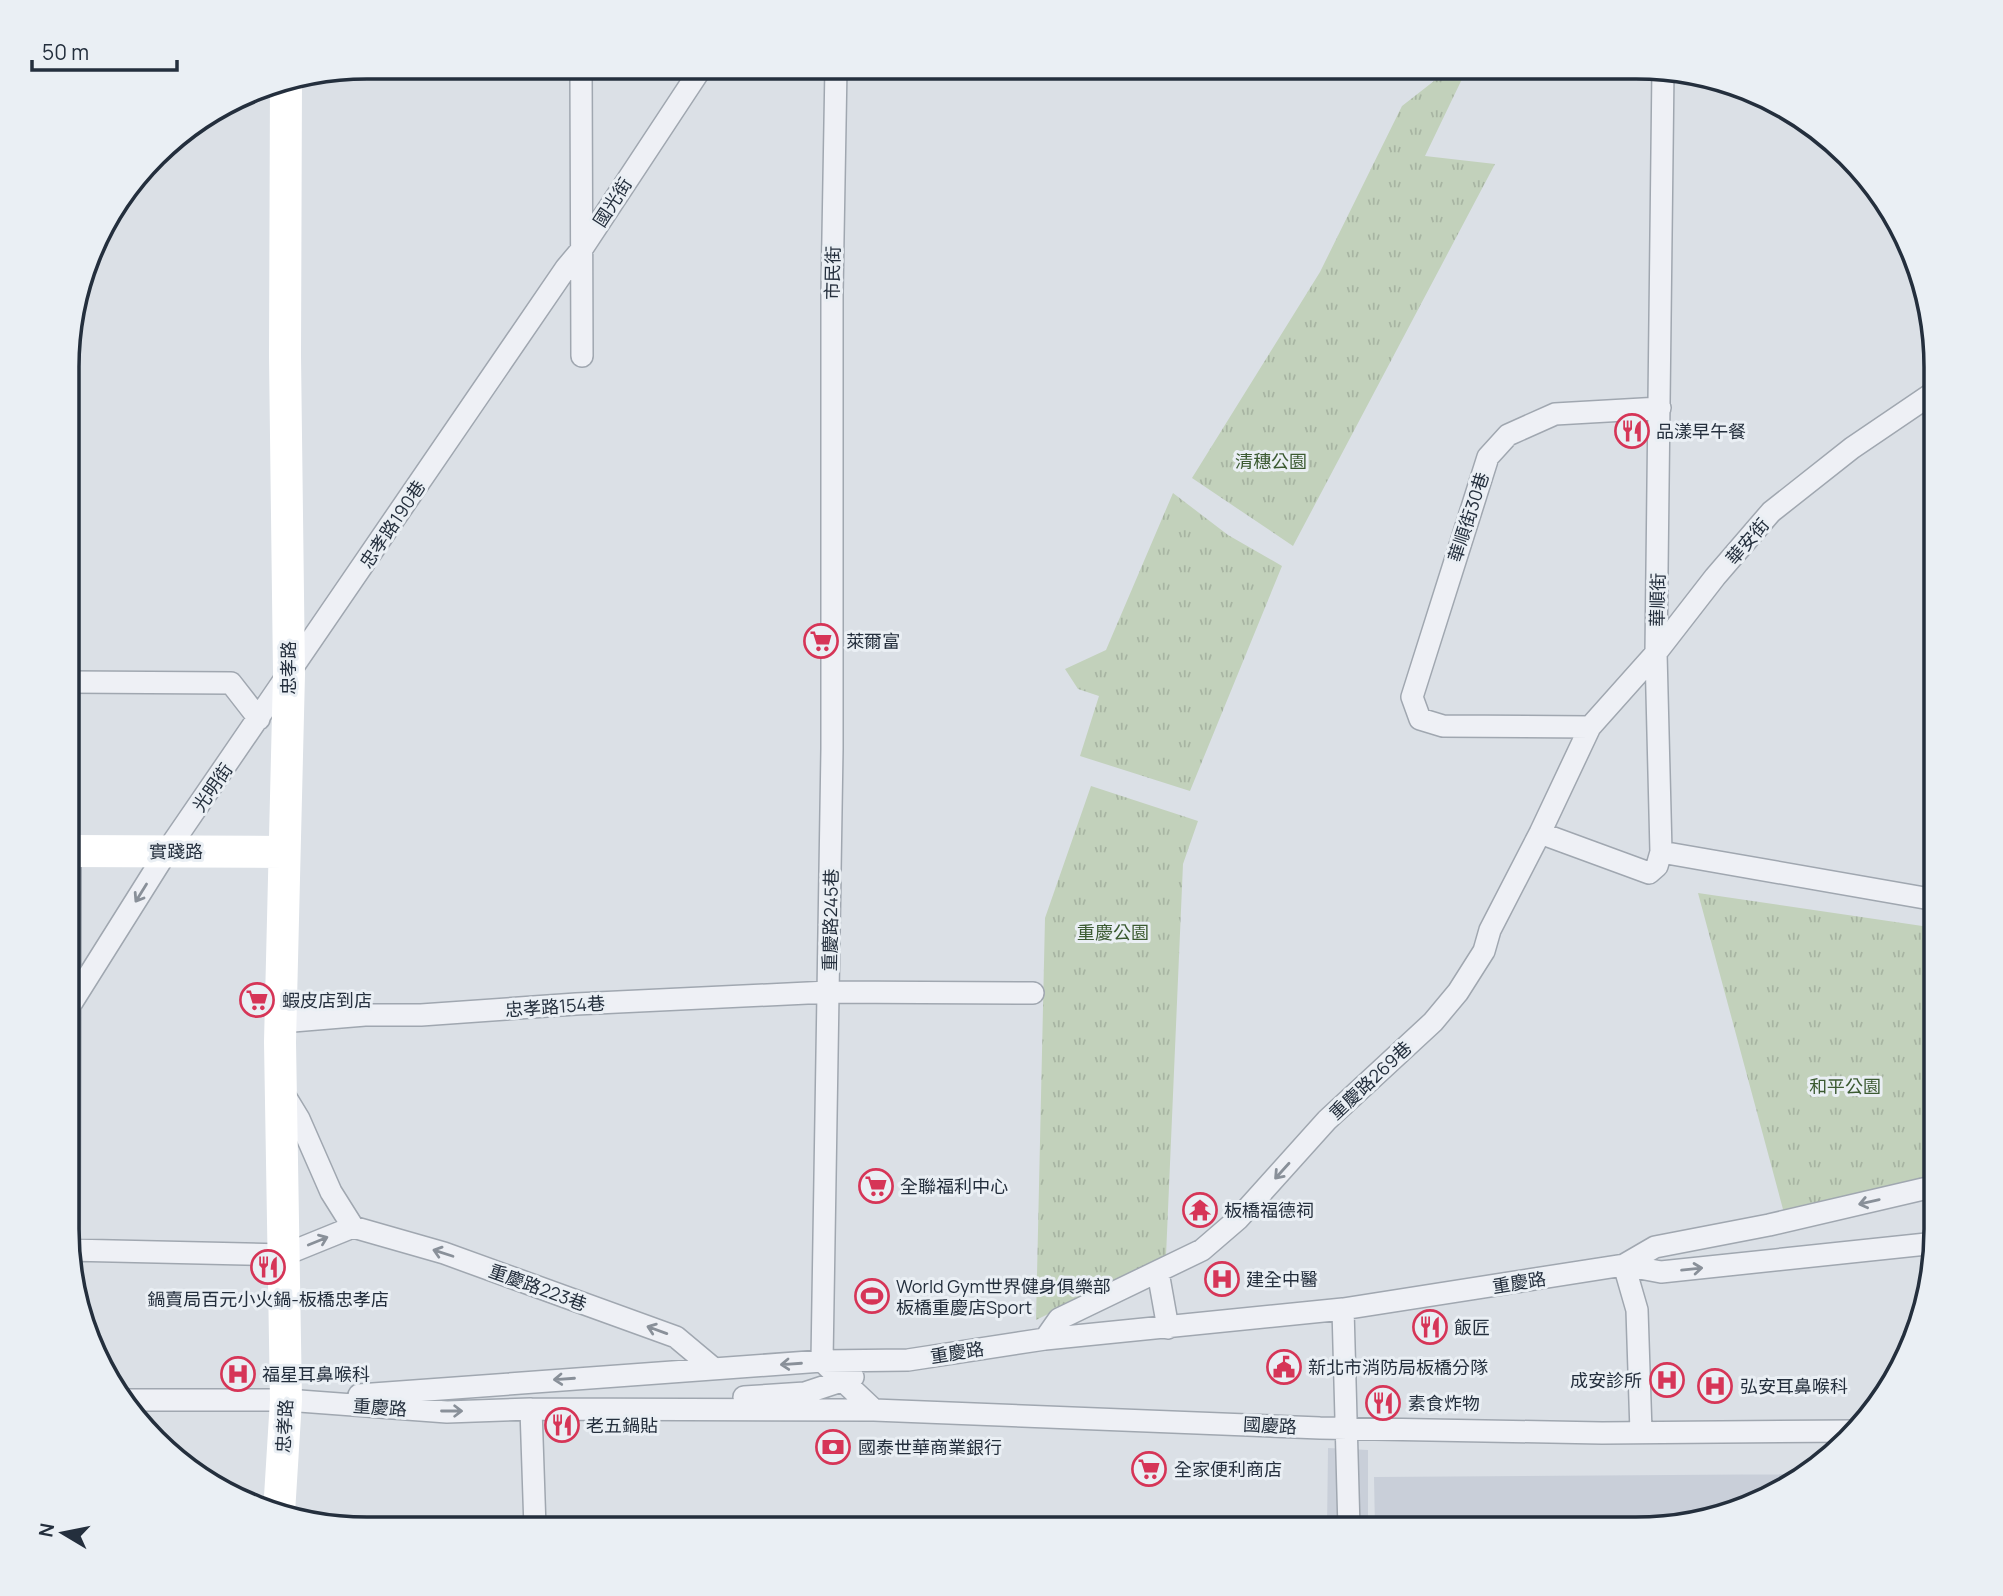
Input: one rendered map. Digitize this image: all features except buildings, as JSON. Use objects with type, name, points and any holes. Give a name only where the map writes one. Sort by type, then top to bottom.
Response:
[{"type":"street","points":[[581,79],[582,356]]},
{"type":"street","name":"國光街","points":[[494,374],[582,249],[694,79]]},
{"type":"street","name":"市民街","points":[[831,479],[831,293],[836,79]]},
{"type":"street","name":"華順街","points":[[1661,852],[1656,653],[1663,80]]},
{"type":"street","name":"忠孝路","points":[[280,1504],[286,1401],[281,1088],[283,852],[289,674],[285,356],[286,91]]},
{"type":"street","name":"忠孝路190巷","points":[[289,674],[494,374]]},
{"type":"street","name":"華安街","points":[[1591,727],[1656,653],[1715,577],[1771,512],[1852,448],[1924,400]]},
{"type":"street","name":"華順街30巷","points":[[1591,727],[1443,726],[1420,719],[1412,697],[1488,457],[1508,435],[1555,414],[1660,408]]},
{"type":"street","name":"重慶路245巷","points":[[822,1361],[832,749],[831,479]]},
{"type":"street","name":"光明街","points":[[79,991],[167,851],[289,674]]},
{"type":"street","points":[[79,682],[231,683],[258,719]]},
{"type":"street","name":"重慶路269巷","points":[[1045,1339],[1059,1319],[1202,1250],[1238,1219],[1327,1120],[1433,1022],[1458,992],[1483,951],[1490,930],[1591,727]]},
{"type":"street","points":[[1540,833],[1649,873],[1657,866],[1661,852],[1924,898]]},
{"type":"street","name":"實踐路","points":[[79,851],[283,852]]},
{"type":"street","name":"忠孝路154巷","points":[[281,1022],[365,1015],[421,1015],[576,1004],[828,992],[1033,992]]},
{"type":"street","points":[[80,1254],[284,1255],[353,1227],[331,1192],[299,1119],[281,1088]]},
{"type":"street","name":"重慶路","points":[[1624,1265],[1656,1247],[1769,1225],[1924,1189]]},
{"type":"street","name":"重慶路223巷","points":[[353,1227],[444,1253],[676,1337],[713,1368]]},
{"type":"street","name":"重慶路","points":[[286,1401],[713,1368],[822,1361],[908,1360],[1045,1339],[1343,1309],[1624,1265],[1661,1272],[1924,1244]]},
{"type":"street","points":[[1624,1265],[1637,1310],[1641,1432]]},
{"type":"street","points":[[1158,1272],[1168,1328]]},
{"type":"street","points":[[1343,1309],[1349,1517]]},
{"type":"street","points":[[684,1410],[740,1397],[805,1393],[908,1360]]},
{"type":"street","points":[[822,1361],[874,1410]]},
{"type":"street","name":"重慶路","points":[[135,1400],[286,1401],[447,1412],[531,1409],[684,1410]]},
{"type":"street","points":[[531,1409],[535,1517]]},
{"type":"street","name":"國慶路","points":[[684,1410],[874,1410],[1347,1428],[1841,1432]]},
{"type":"shaded area","points":[[1328,1448],[1368,1450],[1368,1517],[1327,1517]]},
{"type":"shaded area","points":[[1788,1474],[1764,1488],[1729,1502],[1693,1512],[1655,1517],[1375,1517],[1374,1477]]},
{"type":"green space","name":"清穗公園","points":[[1437,79],[1462,79],[1425,156],[1495,164],[1293,546],[1192,478],[1320,272],[1402,106]]},
{"type":"green space","points":[[1173,493],[1228,535],[1282,566],[1190,791],[1080,756],[1099,696],[1078,689],[1065,669],[1106,650]]},
{"type":"green space","name":"重慶公園","points":[[1091,786],[1198,821],[1183,864],[1166,1256],[1036,1320],[1045,918]]},
{"type":"green space","name":"和平公園","points":[[1698,893],[1924,926],[1924,1181],[1784,1213]]},
{"type":"place","name":"品漾早午餐","points":[[1632,431]]},
{"type":"place","name":"萊爾富","points":[[821,641]]},
{"type":"place","name":"蝦皮店到店","points":[[257,1000]]},
{"type":"place","name":"全聯福利中心","points":[[876,1186]]},
{"type":"place","name":"板橋福德祠","points":[[1200,1210]]},
{"type":"place","name":"鍋賣局百元小火鍋-板橋忠孝店","points":[[268,1267]]},
{"type":"place","name":"建全中醫","points":[[1222,1279]]},
{"type":"place","name":"World Gym世界健身俱樂部 板橋重慶店Sport","points":[[872,1296]]},
{"type":"place","name":"飯匠","points":[[1430,1327]]},
{"type":"place","name":"新北市消防局板橋分隊","points":[[1284,1367]]},
{"type":"place","name":"福星耳鼻喉科","points":[[238,1374]]},
{"type":"place","name":"成安診所","points":[[1667,1380]]},
{"type":"place","name":"弘安耳鼻喉科","points":[[1715,1386]]},
{"type":"place","name":"素食炸物","points":[[1383,1403]]},
{"type":"place","name":"老五鍋貼","points":[[562,1425]]},
{"type":"place","name":"國泰世華商業銀行","points":[[833,1447]]},
{"type":"place","name":"全家便利商店","points":[[1149,1469]]}]
